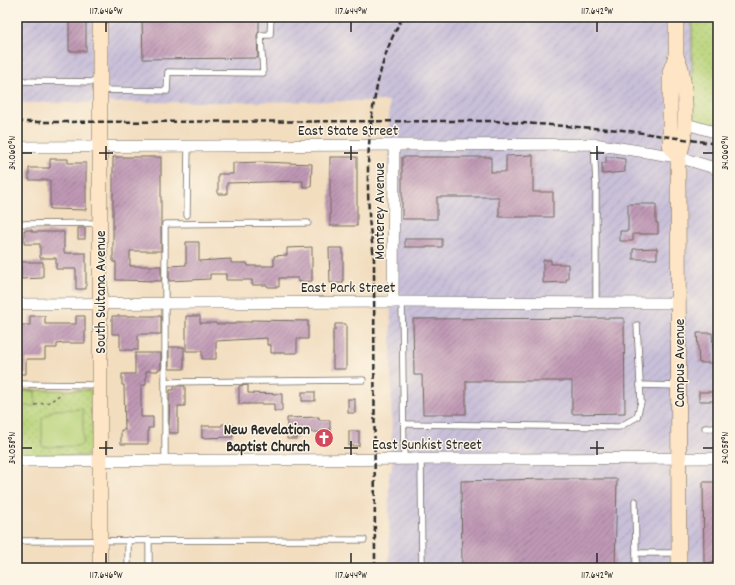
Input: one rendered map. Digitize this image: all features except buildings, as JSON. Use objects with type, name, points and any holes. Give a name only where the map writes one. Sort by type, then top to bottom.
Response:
[{"type":"street","name":"South Sultana Avenue","points":[[100,17],[100,568]]},
{"type":"street","name":"Campus Avenue","points":[[676,17],[676,56],[670,72],[670,145],[678,157]]},
{"type":"street","name":"Campus Avenue","points":[[676,56],[682,72],[684,120],[683,148],[678,157],[679,568]]},
{"type":"street","points":[[684,120],[690,125],[718,132]]},
{"type":"street","name":"East State Street","points":[[17,147],[594,144],[678,157],[718,169]]},
{"type":"street","name":"Monterey Avenue","points":[[394,145],[398,302]]},
{"type":"street","name":"East Park Street","points":[[17,304],[398,302],[679,303]]},
{"type":"street","name":"East Sunkist Street","points":[[17,461],[718,458]]},
{"type":"lane","points":[[17,81],[167,91],[168,72],[263,74],[262,35],[270,35],[271,17]]},
{"type":"lane","points":[[594,144],[596,185],[596,302]]},
{"type":"lane","points":[[187,215],[188,145]]},
{"type":"lane","points":[[17,224],[100,223]]},
{"type":"lane","points":[[165,460],[165,224],[308,223]]},
{"type":"lane","points":[[398,302],[404,424],[404,459]]},
{"type":"lane","points":[[404,424],[619,427],[637,417],[641,402],[637,325]]},
{"type":"lane","points":[[165,382],[362,380]]},
{"type":"lane","points":[[17,384],[101,385]]},
{"type":"lane","points":[[640,385],[679,386]]},
{"type":"lane","points":[[705,428],[718,428]]},
{"type":"lane","points":[[421,459],[422,568]]},
{"type":"lane","points":[[635,501],[636,568]]},
{"type":"lane","points":[[128,540],[128,568]]},
{"type":"lane","points":[[149,540],[149,568]]},
{"type":"lane","points":[[17,541],[364,540]]},
{"type":"lane","points":[[636,553],[679,553]]},
{"type":"path","points":[[35,406],[50,402],[62,393]]},
{"type":"shaded area","points":[[17,17],[718,17],[718,568],[389,568],[389,471],[392,471],[389,101],[17,103]]},
{"type":"green space","points":[[692,17],[718,17],[718,126],[692,121]]},
{"type":"green space","points":[[17,390],[92,390],[93,456],[17,456]]},
{"type":"green space","points":[[17,391],[35,391],[35,406],[17,406]]},
{"type":"green space","points":[[83,409],[83,443],[80,446],[42,447],[42,419],[54,410]]},
{"type":"railway","points":[[375,568],[374,260],[369,218],[368,164],[372,112],[377,86],[392,38],[403,17]]},
{"type":"railway","points":[[17,122],[493,121],[622,130],[718,144]]},
{"type":"place","name":"New Revelation Baptist Church","points":[[324,438]]}]
